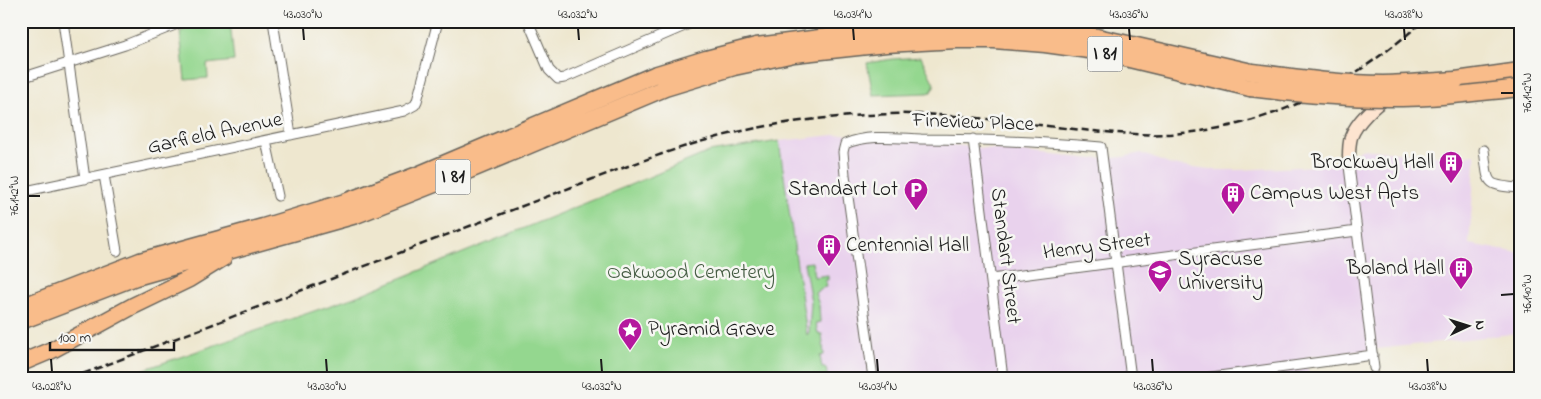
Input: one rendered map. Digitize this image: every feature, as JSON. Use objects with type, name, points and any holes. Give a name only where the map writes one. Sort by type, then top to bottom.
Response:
[{"type":"highway","name":"I 81","points":[[21,307],[140,261],[345,202],[415,176],[654,75],[756,46],[825,36],[885,37],[956,33],[1006,27],[1097,37],[1252,72],[1309,79],[1383,84],[1456,80],[1520,71]]},
{"type":"highway","name":"I 81","points":[[956,33],[994,40],[1045,44],[1096,52],[1250,88],[1324,97],[1403,98],[1449,96],[1520,88]]},
{"type":"highway","name":"I 81","points":[[21,320],[136,277],[356,215],[665,88],[771,58],[823,50],[885,37]]},
{"type":"highway","points":[[21,363],[52,350],[133,306],[189,279],[240,247]]},
{"type":"street","points":[[63,21],[85,179]]},
{"type":"street","points":[[21,78],[125,45],[185,21]]},
{"type":"street","points":[[273,21],[291,135]]},
{"type":"street","name":"Garfield Avenue","points":[[21,192],[404,111],[417,101],[438,21]]},
{"type":"street","points":[[528,21],[549,70],[558,79],[696,21]]},
{"type":"street","points":[[1374,368],[1349,157],[1350,143],[1355,129],[1377,104],[1390,96],[1415,90],[1520,81]]},
{"type":"street","name":"Fineview Place","points":[[873,378],[845,176],[843,152],[845,144],[852,141],[874,138],[973,139],[1014,140],[1101,147],[1116,263]]},
{"type":"street","name":"Standart Street","points":[[973,139],[1003,378]]},
{"type":"street","points":[[266,141],[278,196]]},
{"type":"street","points":[[1484,150],[1488,177],[1493,184],[1520,188]]},
{"type":"street","points":[[104,175],[117,251]]},
{"type":"street","name":"Henry Street","points":[[991,279],[1357,231]]},
{"type":"street","points":[[1116,263],[1130,378]]},
{"type":"street","points":[[1204,378],[1373,355]]},
{"type":"shaded area","name":"Syracuse University","points":[[844,134],[1093,159],[1123,157],[1141,153],[1171,165],[1209,170],[1337,165],[1361,149],[1459,157],[1475,154],[1469,244],[1520,253],[1520,333],[1306,357],[1309,378],[813,378],[779,141]]},
{"type":"green space","points":[[205,21],[230,21],[234,61],[207,64],[208,78],[185,80],[180,32]]},
{"type":"green space","points":[[921,57],[934,84],[931,92],[873,95],[867,63]]},
{"type":"green space","name":"Oakwood Cemetery","points":[[779,141],[807,335],[809,332],[811,302],[804,263],[812,262],[814,277],[828,275],[828,280],[825,280],[826,287],[815,293],[819,305],[820,322],[816,323],[818,334],[822,334],[824,355],[820,356],[822,368],[826,368],[828,378],[119,378],[352,298],[709,152]]},
{"type":"tunnel","points":[[1374,368],[1376,378]]},
{"type":"railway","points":[[72,378],[593,179],[702,141],[760,127],[847,116],[890,114],[982,118],[1134,134],[1175,134],[1215,129],[1253,120],[1325,91],[1359,71],[1423,21]]},
{"type":"place","name":"Brockway Hall","points":[[1451,184]]},
{"type":"place","name":"Standart Lot","points":[[916,211]]},
{"type":"place","name":"Campus West Apts","points":[[1233,215]]},
{"type":"place","name":"Centennial Hall","points":[[829,267]]},
{"type":"place","name":"Boland Hall","points":[[1461,290]]},
{"type":"place","name":"Syracuse University","points":[[1160,293]]},
{"type":"place","name":"Pyramid Grave","points":[[630,351]]}]
